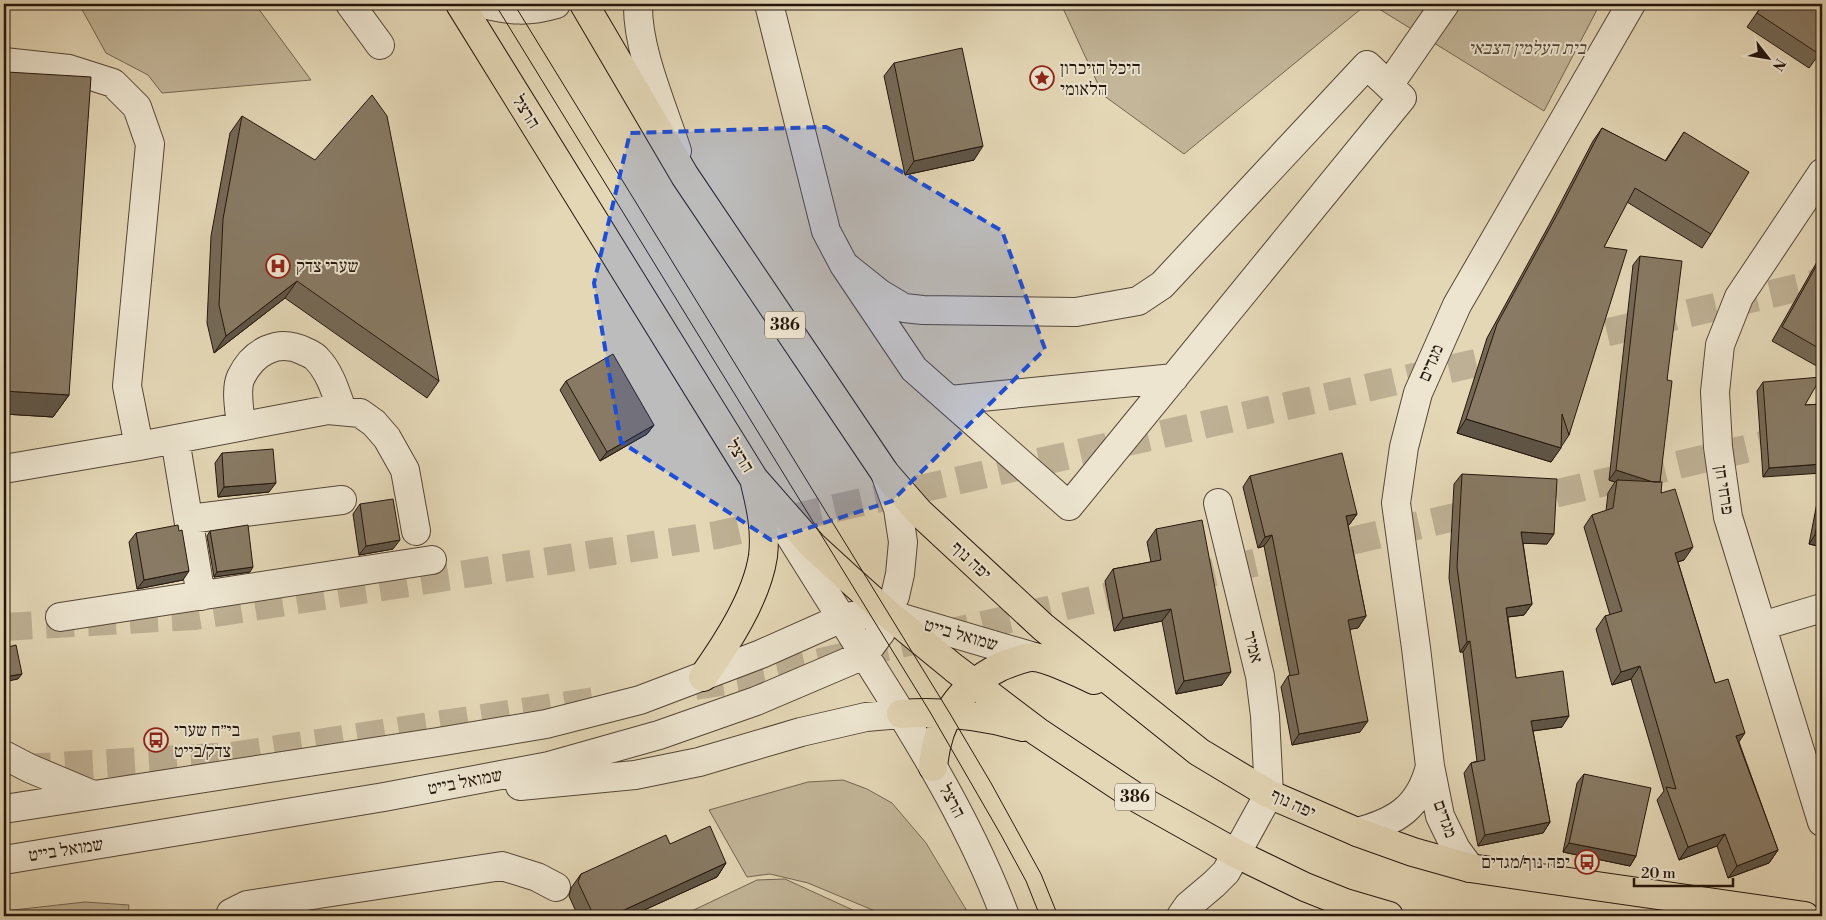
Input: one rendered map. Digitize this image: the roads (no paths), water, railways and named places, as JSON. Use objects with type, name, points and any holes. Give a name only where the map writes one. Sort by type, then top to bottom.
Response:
[{"type":"main road","name":"הרצל","points":[[460,4],[754,479]]},
{"type":"main road","name":"386","points":[[584,4],[686,176],[885,474]]},
{"type":"main road","name":"יפה נוף","points":[[885,474],[919,512],[1042,627],[1199,752],[1269,794],[1357,832],[1413,852],[1470,868],[1806,916]]},
{"type":"main road","name":"386","points":[[754,479],[812,545],[888,614],[973,683],[1038,732],[1137,798],[1237,854],[1305,887],[1345,903],[1389,916]]},
{"type":"main road","points":[[704,677],[734,631],[758,575],[763,556],[762,510],[754,479]]},
{"type":"main road","points":[[933,767],[935,748],[949,712],[973,683],[1009,663],[1034,657],[1064,667],[1123,692]]},
{"type":"main road","points":[[901,714],[949,712],[990,719],[1038,732]]},
{"type":"street","points":[[350,4],[380,45]]},
{"type":"street","points":[[484,4],[519,11],[544,8],[556,4]]},
{"type":"street","points":[[638,4],[638,19],[647,60],[686,176]]},
{"type":"street","points":[[768,4],[826,230],[844,265],[914,369],[1069,506],[1402,98],[1367,65],[1162,285],[1138,301],[1076,312],[923,310],[904,308],[879,293],[844,265]]},
{"type":"street","points":[[1389,86],[1444,4]]},
{"type":"street","name":"מגדים","points":[[1470,868],[1456,848],[1443,822],[1430,766],[1396,503],[1406,438],[1418,393],[1457,304],[1631,4]]},
{"type":"street","points":[[4,62],[69,69],[113,83],[137,106],[150,144],[126,386],[139,446]]},
{"type":"street","name":"פרחי חן","points":[[1822,173],[1739,297],[1720,345],[1715,392],[1718,447],[1728,517],[1822,822]]},
{"type":"street","points":[[241,426],[238,397],[240,378],[254,359],[269,348],[283,345],[297,348],[316,358],[325,369],[342,410]]},
{"type":"street","points":[[950,400],[1174,378]]},
{"type":"street","points":[[4,469],[139,446],[328,410],[342,410],[360,413],[374,423],[387,438],[405,470],[416,531]]},
{"type":"street","points":[[175,439],[201,596]]},
{"type":"street","points":[[864,655],[881,632],[900,574],[903,542],[898,510],[885,474]]},
{"type":"street","name":"הרצל","points":[[754,479],[933,767],[977,851],[1005,916]]},
{"type":"street","points":[[189,519],[342,500]]},
{"type":"street","name":"אמיר","points":[[1218,503],[1260,676],[1265,716],[1269,794]]},
{"type":"street","points":[[60,617],[432,560]]},
{"type":"street","points":[[1762,626],[1822,608]]},
{"type":"street","name":"שמואל בייט","points":[[4,809],[546,724],[640,700],[704,677],[842,618],[869,613],[888,614],[1034,657]]},
{"type":"street","name":"שמואל בייט","points":[[4,860],[384,797],[549,766],[659,735],[756,701],[864,655]]},
{"type":"street","points":[[384,797],[557,784],[635,775],[699,762],[801,732],[866,717],[901,714]]},
{"type":"street","points":[[4,755],[29,768],[93,795]]},
{"type":"street","name":"מגדים","points":[[1357,832],[1377,827],[1393,820],[1408,808],[1426,783],[1430,766]]},
{"type":"street","points":[[1180,916],[1188,906],[1226,872],[1269,794]]},
{"type":"street","points":[[230,916],[231,913],[248,905],[502,866],[537,877],[556,887]]},
{"type":"tunnel","points":[[1566,342],[1822,282]]},
{"type":"tunnel","points":[[4,627],[195,616],[717,535],[1516,354]]},
{"type":"tunnel","points":[[695,686],[764,675],[1822,431]]},
{"type":"tunnel","points":[[23,768],[232,756],[595,701]]},
{"type":"tram line","points":[[495,4],[930,712],[1026,881],[1040,916]]},
{"type":"tram line","points":[[514,4],[949,712],[1041,874],[1058,916]]},
{"type":"place","name":"היכל הזיכרון הלאומי","points":[[1042,78]]},
{"type":"place","name":"שערי צדק","points":[[278,266]]},
{"type":"place","name":"בי״ח שערי צדק/בייט","points":[[156,740]]},
{"type":"place","name":"יפה נוף/מגדים","points":[[1587,862]]},
{"type":"park label","name":"בית העלמין הצבאי","points":[[1527,48]]}]
